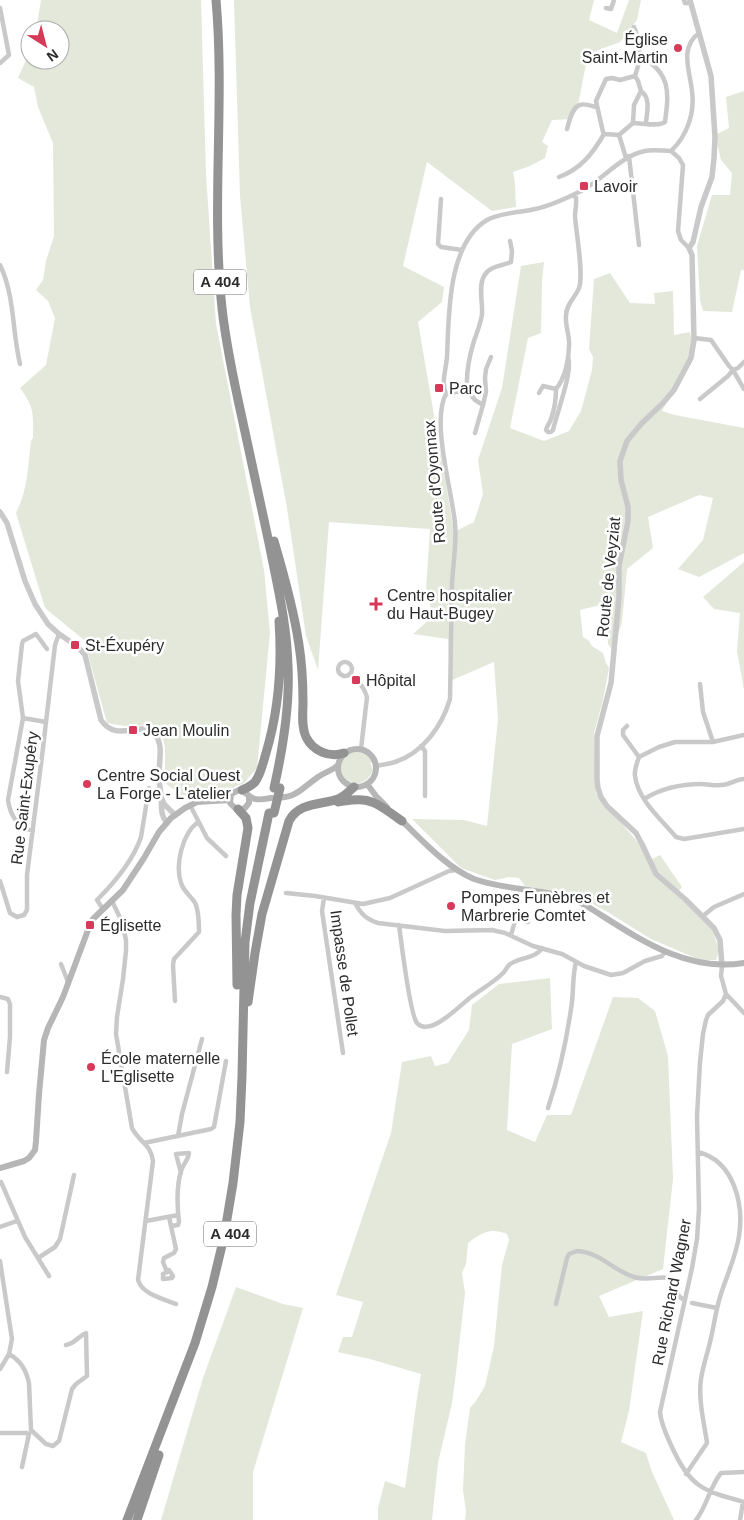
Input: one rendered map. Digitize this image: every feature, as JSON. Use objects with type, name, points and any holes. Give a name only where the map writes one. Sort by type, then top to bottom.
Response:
[{"type":"highway","name":"A 404","points":[[216,0],[218,42],[218,230],[222,306],[230,364],[284,621],[288,667],[286,722],[277,788]]},
{"type":"highway","name":"A 404","points":[[126,1520],[185,1388],[204,1335],[231,1231],[246,1121],[249,964],[252,928],[272,813],[291,731],[294,676],[290,618],[235,358],[226,297],[224,251],[224,48],[221,0]]},
{"type":"highway","points":[[274,541],[290,599],[298,638],[302,675],[304,734],[320,752],[332,755],[344,754]]},
{"type":"highway","points":[[245,793],[260,772],[270,738],[277,701],[280,650],[272,558]]},
{"type":"highway","points":[[248,1002],[262,914],[287,824],[297,810],[341,798],[354,787]]},
{"type":"highway","points":[[323,803],[356,799],[364,800],[378,806],[402,821]]},
{"type":"highway","points":[[238,809],[246,818],[248,825],[237,895],[236,915],[237,985],[242,1076]]},
{"type":"highway","name":"A 404","points":[[132,1520],[195,1343],[224,1237],[240,1122],[245,942],[252,895],[272,813]]},
{"type":"highway","points":[[120,1520],[156,1454]]},
{"type":"highway","points":[[137,1520],[156,1454]]},
{"type":"main road","points":[[351,749],[361,749],[371,756],[376,766],[374,776],[367,784],[354,787],[348,785],[340,776],[338,764],[340,758],[351,749]]},
{"type":"main road","points":[[338,764],[331,771],[319,776],[302,790],[291,796],[257,799],[245,793],[233,792],[230,800],[233,807],[238,809],[259,803],[289,801],[299,797],[323,778],[332,775],[340,776]]},
{"type":"main road","points":[[367,784],[376,796],[446,862],[469,877],[571,899],[585,905],[665,952],[696,962],[722,966],[744,963]]},
{"type":"main road","points":[[245,793],[249,800],[248,805]]},
{"type":"main road","points":[[0,1168],[24,1161],[29,1158],[34,1150],[44,1040],[90,926],[96,916],[128,882],[159,832],[175,815],[197,802],[230,800]]},
{"type":"street","points":[[606,8],[611,9],[614,0]]},
{"type":"street","points":[[684,0],[685,3],[690,2]]},
{"type":"street","name":"Route de Veyziat","points":[[690,2],[711,76],[715,137],[712,177],[701,207],[693,242],[689,248],[692,255],[694,338],[690,358],[681,379],[669,396],[631,435],[625,445],[620,461],[621,480],[628,506],[628,520],[619,566],[611,683],[597,736],[597,778],[601,797],[607,806],[636,833],[656,874],[703,916]]},
{"type":"street","points":[[0,8],[9,55],[0,63]]},
{"type":"street","points":[[634,27],[637,32],[641,56],[635,76],[641,91],[645,93],[648,99],[646,123]]},
{"type":"street","points":[[689,248],[680,240],[678,231],[683,165],[679,158],[671,151],[685,135],[689,123],[693,99],[686,53],[693,37],[698,33]]},
{"type":"street","points":[[604,134],[618,135],[633,123],[664,124],[668,96],[666,83],[660,72],[641,56]]},
{"type":"street","points":[[559,176],[577,168],[590,156],[604,134],[596,106],[596,99],[606,80],[612,78],[620,80],[635,76]]},
{"type":"street","points":[[633,123],[634,105],[641,91]]},
{"type":"street","points":[[566,129],[578,105],[596,106]]},
{"type":"street","points":[[618,135],[628,157],[639,245]]},
{"type":"street","name":"Route d'Oyonnax","points":[[376,766],[402,760],[421,746],[438,728],[450,699],[455,523],[443,450],[442,400],[446,394],[444,381],[447,358],[448,318],[456,268],[462,250],[477,229],[490,218],[539,208],[575,194],[628,157],[647,150],[671,151]]},
{"type":"street","points":[[568,356],[570,362],[566,380],[553,430],[549,432],[546,430],[555,407],[556,389],[562,382],[570,345],[566,317],[569,303],[579,289],[580,282],[575,213],[577,198],[575,194]]},
{"type":"street","points":[[441,199],[438,244],[441,247],[462,250]]},
{"type":"street","points":[[483,405],[475,400],[467,390],[468,360],[482,315],[481,287],[483,276],[493,268],[511,262],[512,251],[510,241]]},
{"type":"street","points":[[0,264],[8,284],[11,299],[16,350],[20,364]]},
{"type":"street","points":[[694,338],[711,340],[744,389]]},
{"type":"street","points":[[475,433],[486,392],[486,369],[491,356]]},
{"type":"street","points":[[700,399],[744,362]]},
{"type":"street","points":[[539,393],[543,386],[556,389]]},
{"type":"street","points":[[446,394],[467,390]]},
{"type":"street","points":[[0,512],[7,523],[25,581],[44,620],[59,634],[77,646],[85,655],[99,716],[104,725],[113,731],[146,729],[156,735],[160,745],[159,778],[162,816],[167,822]]},
{"type":"street","points":[[33,831],[23,828],[19,824],[11,812],[8,800],[23,718],[18,681],[22,644],[23,641],[36,634],[47,649]]},
{"type":"street","name":"Rue Saint-Exupéry","points":[[0,881],[10,913],[17,917],[24,915],[27,910],[27,875],[55,646],[59,634]]},
{"type":"street","points":[[350,674],[360,683],[367,696],[361,749]]},
{"type":"street","points":[[700,684],[703,712],[713,742]]},
{"type":"street","points":[[23,718],[46,722]]},
{"type":"street","points":[[627,726],[623,730],[623,734],[639,757]]},
{"type":"street","points":[[744,735],[713,742],[675,742],[659,747],[639,757],[634,775],[638,790],[644,799],[676,837],[684,839],[744,829]]},
{"type":"street","points":[[421,746],[425,751],[425,796]]},
{"type":"street","points":[[644,799],[654,793],[678,786],[703,784],[719,786],[744,779]]},
{"type":"street","points":[[103,909],[97,900],[113,884],[141,837],[149,788]]},
{"type":"street","points":[[161,797],[164,804],[175,815]]},
{"type":"street","points":[[190,805],[206,838],[226,856]]},
{"type":"street","points":[[175,1000],[174,960],[200,932],[195,902],[187,895],[181,883],[178,868],[187,832],[198,822]]},
{"type":"street","points":[[446,862],[449,871]]},
{"type":"street","points":[[286,893],[363,904],[390,898],[449,871],[458,870]]},
{"type":"street","points":[[744,894],[714,907],[703,916],[719,934],[721,976],[726,994],[744,1013]]},
{"type":"street","name":"Impasse de Pollet","points":[[324,898],[322,905],[323,918],[343,1052]]},
{"type":"street","points":[[112,901],[124,929],[126,951],[116,1034],[132,1128],[134,1134],[149,1148],[154,1161],[138,1283],[146,1290],[176,1304]]},
{"type":"street","points":[[355,903],[360,912],[370,920],[455,932],[492,930],[557,952],[605,974],[618,975],[645,961],[662,956],[665,952]]},
{"type":"street","points":[[510,935],[517,916],[528,922]]},
{"type":"street","points":[[400,925],[403,958],[413,1012],[417,1023],[422,1026],[432,1026],[442,1020],[470,997],[502,975],[511,964],[538,953],[542,948]]},
{"type":"street","points":[[548,1108],[560,1069],[567,1035],[576,962]]},
{"type":"street","points":[[61,964],[68,982]]},
{"type":"street","name":"Rue Richard Wagner","points":[[726,994],[708,1016],[705,1025],[699,1080],[697,1128],[698,1225],[692,1268],[660,1412],[664,1428],[679,1464],[686,1474],[697,1485],[711,1492],[744,1502]]},
{"type":"street","points":[[0,996],[8,999],[10,1004],[7,1072]]},
{"type":"street","points":[[178,1136],[202,1039]]},
{"type":"street","points":[[144,1143],[214,1127],[226,1061]]},
{"type":"street","points":[[686,1474],[707,1443],[700,1388],[701,1376],[717,1308],[739,1236],[740,1222],[738,1204],[730,1176],[715,1160],[698,1152]]},
{"type":"street","points":[[171,1226],[178,1225],[179,1222],[176,1205],[181,1173],[189,1153],[176,1154],[181,1173]]},
{"type":"street","points":[[38,1258],[55,1247],[60,1239],[74,1175]]},
{"type":"street","points":[[0,1182],[25,1237],[48,1276]]},
{"type":"street","points":[[146,1221],[178,1215]]},
{"type":"street","points":[[167,1272],[163,1262],[164,1258],[174,1253],[176,1249],[169,1217]]},
{"type":"street","points":[[0,1228],[17,1221]]},
{"type":"street","points":[[556,1304],[567,1258],[569,1254],[577,1250],[598,1256],[632,1277],[646,1279],[670,1278],[680,1299],[685,1300]]},
{"type":"street","points":[[0,1261],[12,1332],[12,1345],[0,1369]]},
{"type":"street","points":[[692,1304],[717,1308]]},
{"type":"street","points":[[0,1433],[30,1432],[48,1446],[58,1444],[72,1389],[87,1376],[86,1333],[80,1336],[74,1343],[66,1345]]},
{"type":"street","points":[[9,1354],[22,1365],[28,1376],[29,1383],[30,1432],[22,1467]]},
{"type":"street","points":[[696,1520],[700,1516],[717,1477],[721,1473],[744,1472]]},
{"type":"street","points":[[740,1520],[744,1502]]},
{"type":"shaded area","points":[[41,0],[201,0],[206,174],[216,324],[264,570],[270,633],[257,768],[243,784],[224,794],[188,800],[165,783],[165,747],[159,725],[125,726],[107,723],[84,640],[45,608],[16,513],[23,495],[33,438],[31,406],[20,388],[46,365],[55,318],[48,301],[36,290],[43,280],[46,261],[54,236],[53,143],[38,107],[34,87],[18,78],[22,70],[70,70],[70,20],[38,20]]},
{"type":"shaded area","points":[[234,0],[594,0],[589,20],[617,33],[629,0],[641,0],[637,20],[620,42],[588,54],[578,105],[572,119],[552,120],[542,142],[548,146],[545,158],[513,172],[516,207],[492,211],[427,162],[403,266],[444,287],[442,302],[418,322],[454,532],[474,522],[483,494],[478,460],[502,388],[521,266],[544,262],[541,333],[528,338],[510,428],[544,441],[569,431],[581,411],[592,370],[593,357],[589,349],[594,279],[610,273],[630,303],[655,304],[654,293],[673,291],[674,335],[690,332],[694,353],[662,411],[744,428],[744,553],[699,577],[678,569],[703,540],[713,498],[699,495],[648,517],[653,548],[627,569],[622,622],[613,651],[608,644],[604,604],[580,610],[583,637],[603,653],[609,668],[594,733],[596,793],[652,859],[660,855],[682,887],[677,893],[712,928],[719,950],[716,960],[700,960],[651,939],[578,896],[525,886],[519,878],[509,877],[495,880],[461,868],[412,819],[464,820],[487,826],[498,719],[494,662],[450,681],[448,639],[413,634],[432,617],[428,591],[426,591],[430,529],[329,522],[318,670],[306,636],[287,508],[250,307],[240,196]]},
{"type":"shaded area","points":[[744,91],[744,270],[741,270],[732,312],[703,311],[700,300],[697,246],[712,195],[730,195],[732,173],[721,160],[715,135],[729,128],[726,97]]},
{"type":"shaded area","points":[[744,562],[744,690],[737,651],[740,613],[714,609],[703,597]]},
{"type":"shaded area","points":[[356,751],[364,753],[369,757],[373,770],[365,781],[354,784],[345,780],[340,770],[345,757],[349,753]]},
{"type":"shaded area","points":[[550,978],[552,1029],[512,1044],[507,1130],[535,1142],[547,1115],[571,1115],[613,997],[638,998],[655,1011],[668,1056],[673,1179],[663,1269],[599,1296],[609,1317],[643,1311],[629,1411],[621,1442],[646,1453],[652,1472],[674,1520],[465,1520],[466,1511],[463,1491],[465,1445],[470,1408],[485,1386],[494,1346],[502,1265],[509,1240],[507,1234],[491,1231],[477,1236],[468,1243],[466,1264],[462,1273],[465,1293],[455,1381],[452,1403],[438,1463],[432,1520],[378,1520],[378,1508],[385,1481],[405,1488],[421,1374],[338,1352],[343,1337],[352,1337],[363,1302],[336,1295],[391,1133],[402,1062],[431,1056],[435,1066],[448,1063],[469,1030],[472,1005],[499,984]]},
{"type":"shaded area","points":[[236,1287],[283,1304],[303,1308],[253,1472],[253,1520],[161,1520],[203,1378]]},
{"type":"place","name":"Église Saint-Martin","points":[[678,48]]},
{"type":"place","name":"Lavoir","points":[[584,186]]},
{"type":"place","name":"Parc","points":[[439,388]]},
{"type":"place","name":"Centre hospitalier du Haut-Bugey","points":[[376,604]]},
{"type":"place","name":"St-Éxupéry","points":[[75,645]]},
{"type":"place","name":"Hôpital","points":[[356,680]]},
{"type":"place","name":"Jean Moulin","points":[[133,730]]},
{"type":"place","name":"Centre Social Ouest La Forge - L'atelier","points":[[87,784]]},
{"type":"place","name":"Pompes Funèbres et Marbrerie Comtet","points":[[451,906]]},
{"type":"place","name":"Églisette","points":[[90,925]]},
{"type":"place","name":"École maternelle L'Eglisette","points":[[91,1067]]}]
